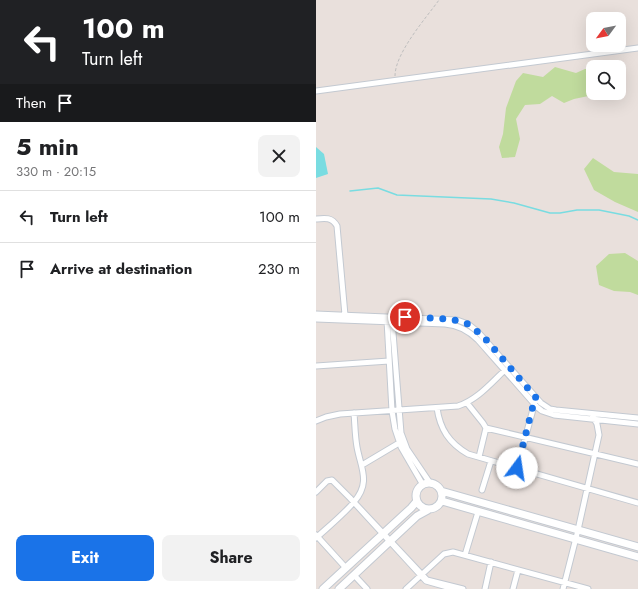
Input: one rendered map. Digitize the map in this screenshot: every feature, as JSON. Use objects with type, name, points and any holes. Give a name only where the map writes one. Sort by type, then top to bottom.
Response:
[{"type":"street","points":[[316,91],[638,48]]},
{"type":"street","points":[[316,219],[330,218],[337,226],[345,315]]},
{"type":"street","points":[[316,314],[345,315],[451,325],[463,328],[478,340],[536,401],[545,406],[590,414],[638,418]]},
{"type":"street","points":[[316,319],[451,319],[468,324],[483,336],[536,401],[542,411],[548,414],[638,424]]},
{"type":"street","points":[[390,320],[389,361],[395,411],[405,444],[426,484]]},
{"type":"street","points":[[390,320],[395,429],[398,442],[426,484]]},
{"type":"street","points":[[316,366],[389,361]]},
{"type":"street","points":[[316,421],[333,415],[437,408],[467,403],[476,397],[505,370]]},
{"type":"street","points":[[517,468],[524,437],[536,401]]},
{"type":"street","points":[[467,403],[486,428],[479,457]]},
{"type":"street","points":[[437,408],[440,424],[448,439],[462,451],[491,461],[638,503]]},
{"type":"street","points":[[346,568],[317,536],[353,501],[361,490],[363,484],[362,464],[357,447],[354,414]]},
{"type":"street","points":[[563,589],[578,530],[598,435],[597,424],[590,414]]},
{"type":"street","points":[[486,428],[638,464]]},
{"type":"street","points":[[362,464],[398,442]]},
{"type":"street","points":[[482,490],[491,461]]},
{"type":"street","points":[[316,492],[327,481],[332,480],[428,583],[454,589]]},
{"type":"street","points":[[339,589],[417,516],[435,508],[442,501],[441,491],[436,485],[426,484],[417,491],[417,501],[421,507],[428,510]]},
{"type":"street","points":[[441,491],[638,547]]},
{"type":"street","points":[[323,589],[417,501]]},
{"type":"street","points":[[442,501],[638,557]]},
{"type":"street","points":[[463,554],[477,512]]},
{"type":"street","points":[[406,589],[444,554],[453,552],[588,589]]},
{"type":"street","points":[[485,589],[491,562]]},
{"type":"street","points":[[514,589],[519,570]]},
{"type":"street","points":[[354,575],[367,589]]},
{"type":"street","points":[[421,575],[429,581],[463,589]]},
{"type":"path","points":[[396,80],[396,68],[399,60],[416,29],[438,0]]},
{"type":"green space","points":[[555,67],[576,73],[586,69],[586,97],[564,103],[552,96],[540,104],[525,105],[516,119],[520,139],[515,157],[502,158],[499,147],[503,134],[506,108],[516,81],[523,73],[543,77]]},
{"type":"green space","points":[[593,158],[614,172],[638,174],[638,212],[615,202],[594,190],[584,169]]},
{"type":"green space","points":[[625,253],[638,261],[638,295],[630,292],[614,291],[599,285],[596,266],[609,254]]},
{"type":"water","points":[[316,147],[324,154],[328,174],[316,178]]},
{"type":"waterway","points":[[350,191],[378,188],[397,195],[491,199],[514,203],[550,213],[577,210],[599,210],[629,216],[638,220]]},
{"type":"route","points":[[405,317],[445,318],[468,324],[483,336],[537,399],[533,406],[517,468]]}]
